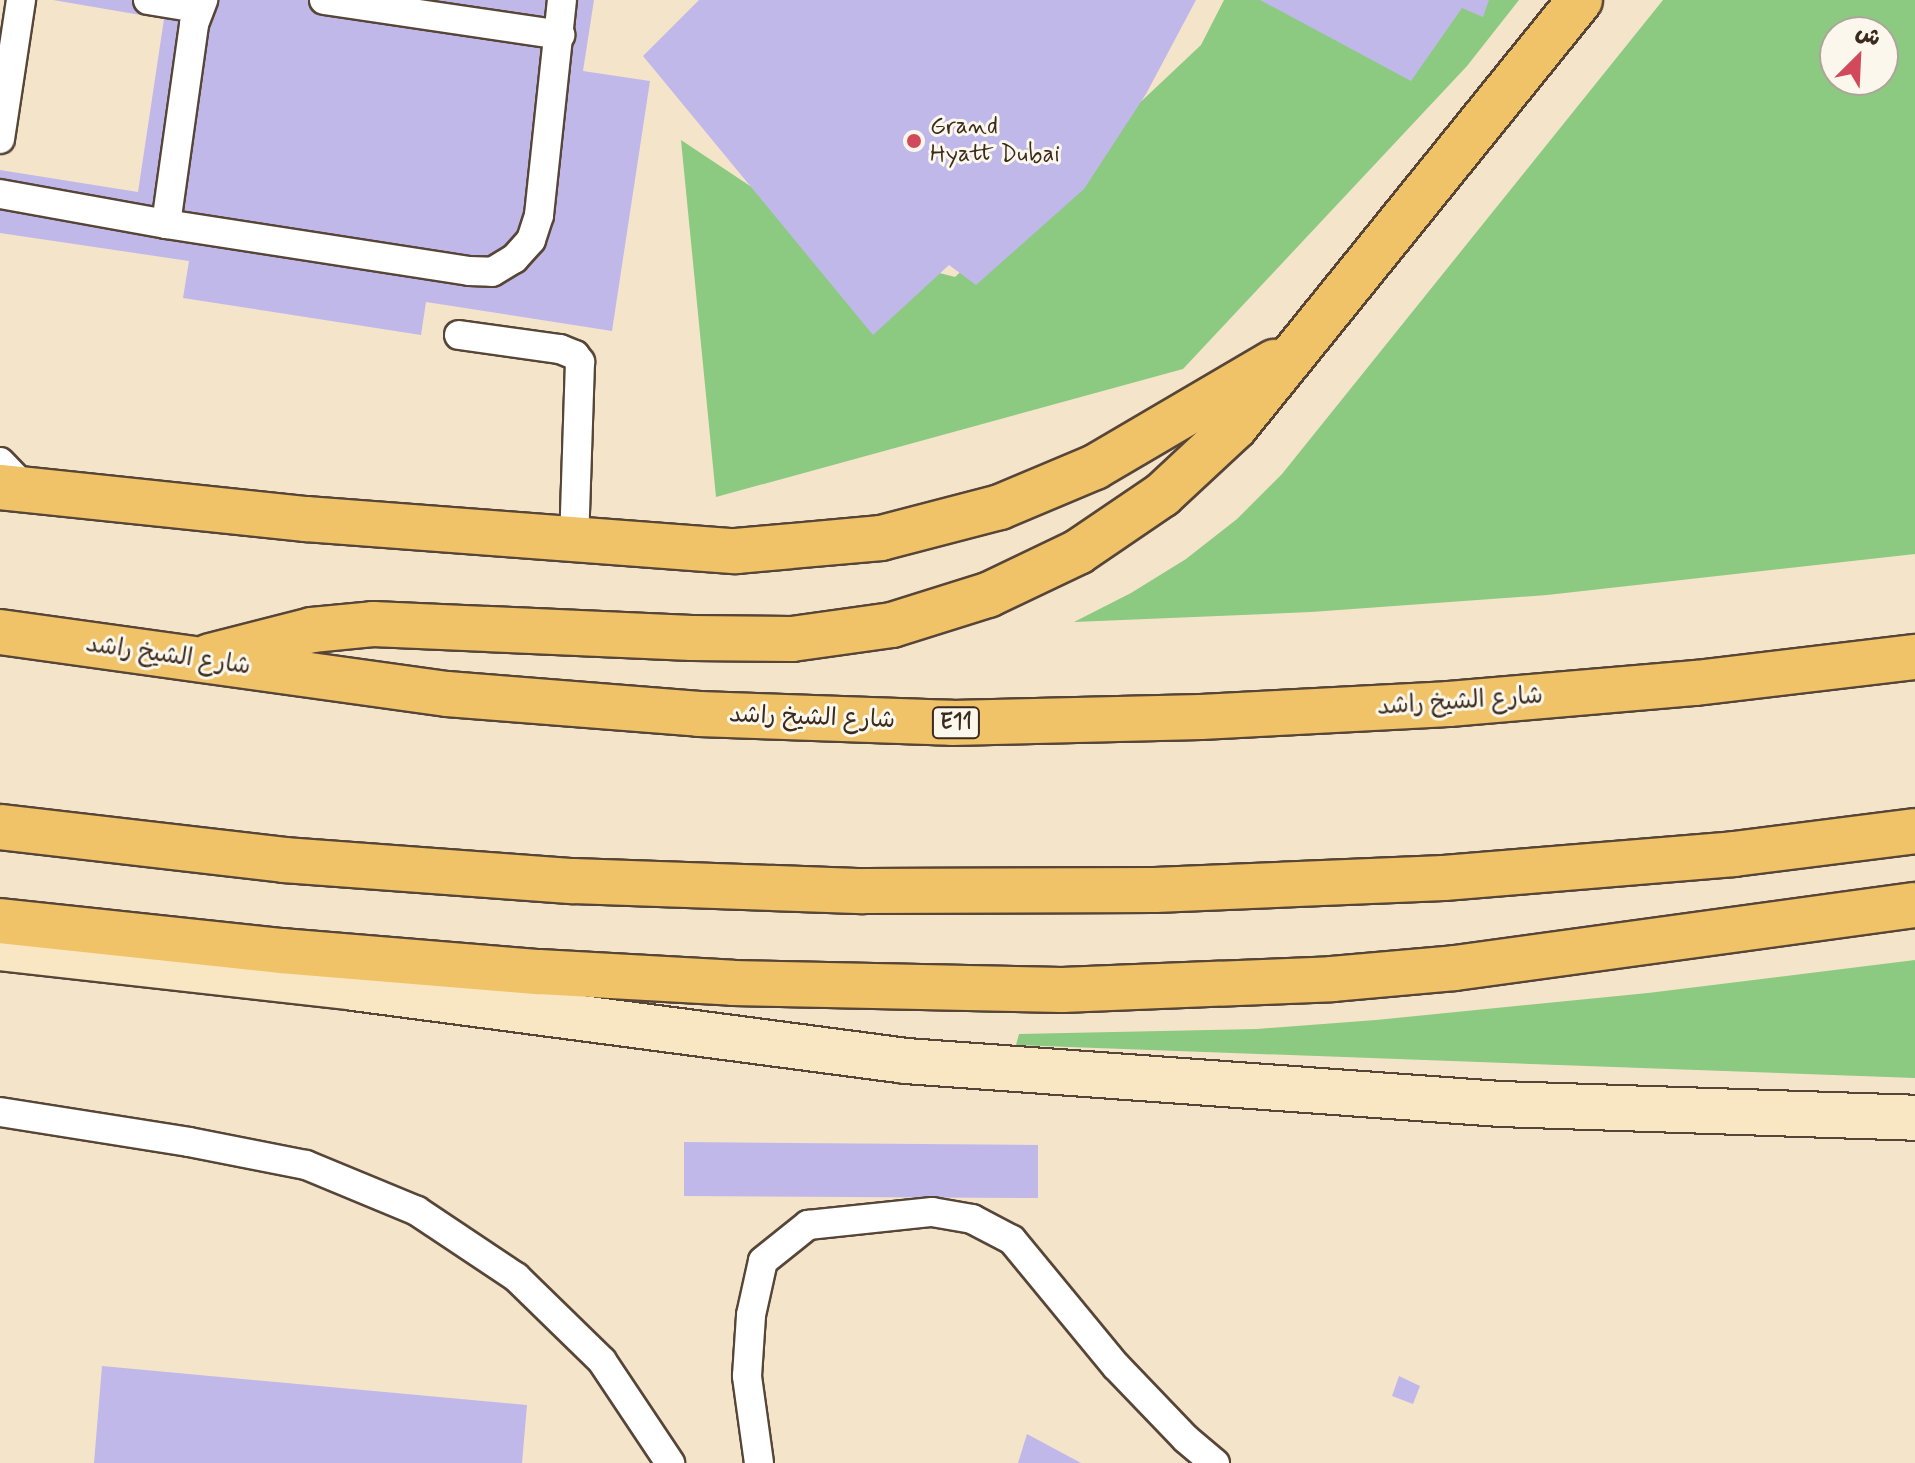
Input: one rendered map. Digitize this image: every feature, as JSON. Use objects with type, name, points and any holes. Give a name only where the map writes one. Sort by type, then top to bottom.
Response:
[{"type":"highway","points":[[195,661],[253,643],[312,630],[373,624],[778,639],[892,625],[988,595],[1066,558],[1162,495],[1235,427],[1580,0]]},
{"type":"highway","points":[[9,480],[574,540],[736,551],[881,538],[1000,507],[1095,467],[1297,348]]},
{"type":"highway","name":"شارع الشيخ راشد","points":[[0,632],[195,661],[463,695],[699,714],[952,723],[1201,717],[1449,704],[1696,683],[1915,657]]},
{"type":"highway","points":[[0,827],[299,861],[573,881],[864,891],[1155,890],[1444,878],[1734,854],[1915,831]]},
{"type":"highway","points":[[0,921],[281,951],[539,972],[733,983],[1062,990],[1332,979],[1455,968],[1915,905]]},
{"type":"street","points":[[0,948],[354,988],[906,1061],[1500,1104],[1915,1118]]},
{"type":"lane","points":[[0,139],[21,0]]},
{"type":"lane","points":[[148,0],[200,4],[166,224]]},
{"type":"lane","points":[[324,0],[560,35]]},
{"type":"lane","points":[[11,196],[166,224],[492,272],[514,259],[531,240],[539,215],[562,0]]},
{"type":"lane","points":[[11,196],[37,219],[125,234]]},
{"type":"lane","points":[[459,335],[560,349],[575,355],[580,362],[574,540]]},
{"type":"lane","points":[[0,1112],[128,1131],[306,1165],[417,1211],[516,1277],[602,1361],[670,1463]]},
{"type":"lane","points":[[759,1463],[747,1376],[751,1315],[763,1261],[808,1225],[932,1212],[972,1219],[1012,1240],[1116,1366],[1186,1439],[1215,1463]]},
{"type":"green space","points":[[1224,0],[1519,0],[1467,66],[1183,369],[716,497],[681,140],[845,249],[955,277],[1201,45]]},
{"type":"green space","points":[[1663,0],[1915,0],[1915,554],[1547,595],[1311,612],[1074,622],[1131,593],[1186,559],[1237,519],[1282,474]]},
{"type":"green space","points":[[1915,960],[1915,1078],[1016,1045],[1019,1034],[1257,1029],[1376,1020],[1648,993]]},
{"type":"building","points":[[53,0],[594,0],[583,71],[650,81],[612,331],[426,302],[421,335],[183,298],[189,261],[0,233],[0,170],[138,192],[164,19]]},
{"type":"building","name":"Grand Hyatt Dubai","points":[[699,0],[1196,0],[1146,94],[1084,189],[976,285],[949,265],[873,335],[643,56]]},
{"type":"building","points":[[1260,0],[1489,0],[1483,17],[1462,8],[1411,81]]},
{"type":"building","points":[[684,1142],[1038,1145],[1038,1198],[684,1196]]},
{"type":"building","points":[[102,1366],[527,1405],[522,1463],[94,1463]]},
{"type":"building","points":[[1399,1376],[1420,1386],[1413,1404],[1392,1396]]},
{"type":"building","points":[[1027,1434],[1081,1463],[1018,1463]]},
{"type":"place","name":"Grand Hyatt Dubai","points":[[914,141]]}]
